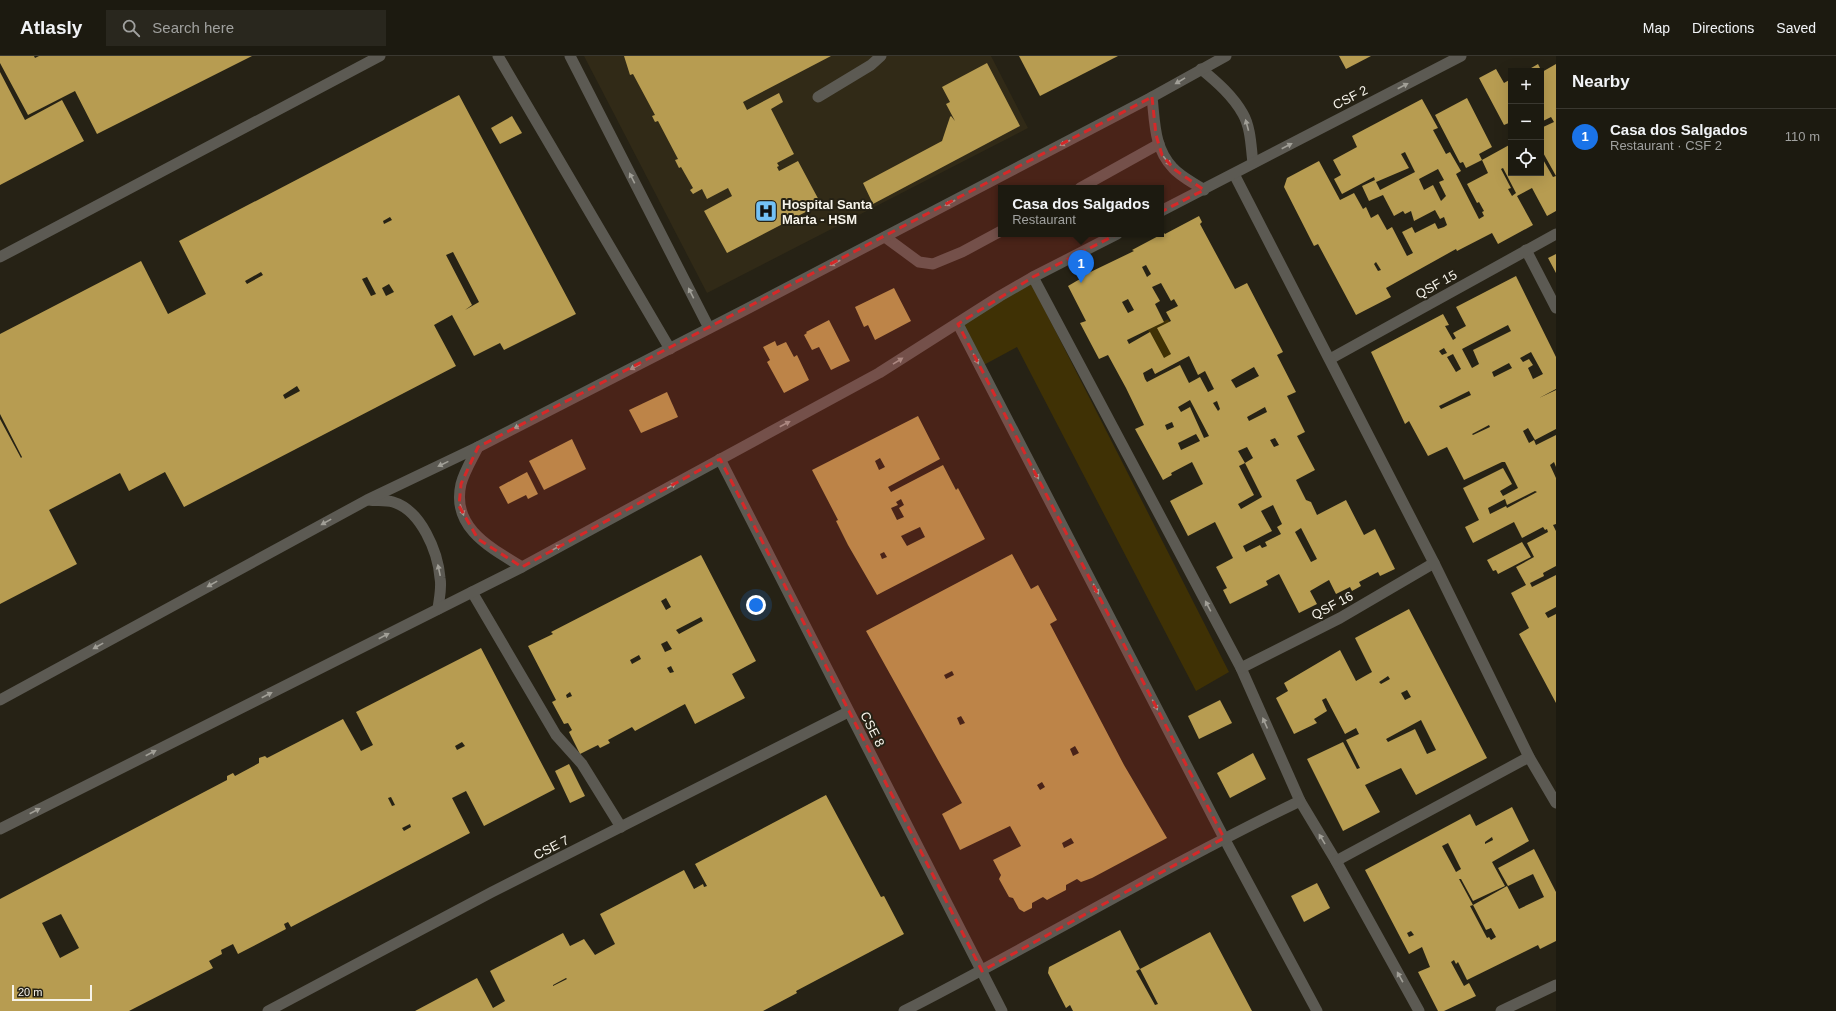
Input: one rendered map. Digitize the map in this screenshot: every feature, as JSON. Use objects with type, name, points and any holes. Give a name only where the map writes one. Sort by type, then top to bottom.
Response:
[{"type":"street","points":[[0,257],[380,56]]},
{"type":"street","points":[[498,56],[670,349]]},
{"type":"street","points":[[570,56],[709,328]]},
{"type":"street","points":[[818,97],[871,65],[881,56]]},
{"type":"street","points":[[0,700],[367,500],[478,447],[670,349],[1152,97],[1226,56]]},
{"type":"street","name":"CSF 2","points":[[1253,163],[1461,56]]},
{"type":"street","points":[[1164,210],[1204,190],[1253,163],[1250,136],[1244,115],[1218,84],[1201,69]]},
{"type":"street","points":[[1152,97],[1156,135],[1162,155],[1174,169],[1204,190]]},
{"type":"street","points":[[1085,185],[1159,144]]},
{"type":"street","points":[[1234,174],[1434,563],[1529,757],[1556,803]]},
{"type":"street","points":[[885,237],[919,262],[933,264],[962,252],[998,233]]},
{"type":"street","name":"QSF 15","points":[[1330,359],[1556,234]]},
{"type":"street","points":[[0,829],[522,567],[879,373],[1000,296],[1033,277],[1111,237]]},
{"type":"street","points":[[1526,250],[1556,308]]},
{"type":"street","points":[[1033,277],[1241,668],[1300,802],[1336,861],[1419,1011]]},
{"type":"street","points":[[958,324],[1224,838],[1317,1011]]},
{"type":"street","points":[[478,447],[461,484],[459,506],[478,539],[491,549],[522,567]]},
{"type":"street","name":"CSE 8","points":[[720,459],[1002,1011]]},
{"type":"street","points":[[367,500],[394,502],[417,518],[431,543],[437,561],[441,579],[438,609]]},
{"type":"street","name":"QSF 16","points":[[1241,668],[1340,618],[1434,563]]},
{"type":"street","points":[[472,592],[556,735],[582,764],[621,827]]},
{"type":"street","name":"CSE 7","points":[[268,1011],[492,892],[848,712]]},
{"type":"street","points":[[1336,861],[1529,757]]},
{"type":"street","points":[[904,1011],[982,972],[1224,838],[1300,802]]},
{"type":"street","points":[[1501,1011],[1556,985]]},
{"type":"highlighted area","points":[[1152,97],[1156,135],[1162,155],[1174,169],[1204,190],[1033,277],[958,324],[1224,838],[982,971],[720,459],[522,567],[478,539],[459,506],[461,484],[478,447]]},
{"type":"shaded area","name":"Hospital Santa Marta - HSM","points":[[584,56],[991,56],[1028,128],[707,293]]},
{"type":"shaded area","points":[[1029,279],[1229,672],[1196,691],[1017,347],[980,367],[958,324]]},
{"type":"shaded area","points":[[1168,319],[1187,356],[1167,366],[1148,330]]},
{"type":"building","points":[[0,56],[34,56],[35,58],[39,56],[252,56],[97,134],[75,91],[28,115],[0,63]]},
{"type":"building","points":[[624,56],[831,56],[743,102],[747,110],[779,93],[783,102],[771,109],[794,154],[777,163],[779,166],[777,167],[779,171],[798,161],[821,204],[727,253],[704,211],[732,196],[728,188],[707,199],[702,189],[693,194],[690,190],[693,188],[681,167],[679,168],[675,160],[678,159],[658,121],[655,122],[652,116],[655,115],[633,74],[630,75]]},
{"type":"building","points":[[1019,56],[1118,56],[1040,96]]},
{"type":"building","points":[[1339,56],[1371,56],[1346,69]]},
{"type":"building","points":[[987,63],[1020,126],[873,204],[863,183],[942,141],[951,116],[955,121],[946,104],[950,102],[942,87]]},
{"type":"building","points":[[1538,64],[1540,68],[1531,68]]},
{"type":"building","points":[[1556,64],[1556,176],[1544,154],[1544,127],[1554,122],[1551,117],[1544,120],[1544,71]]},
{"type":"building","points":[[1496,69],[1504,83],[1508,81],[1508,123],[1504,125],[1479,78]]},
{"type":"building","points":[[0,72],[25,120],[62,100],[84,141],[0,185]]},
{"type":"building","points":[[459,95],[576,314],[504,350],[500,343],[474,356],[452,315],[434,325],[456,366],[184,507],[165,472],[129,491],[120,473],[49,510],[77,564],[0,604],[0,419],[21,458],[22,457],[0,414],[0,334],[141,261],[168,314],[206,294],[179,241]],"holes":[[[390,217],[392,220],[384,224],[383,221]],[[453,252],[479,302],[465,310],[472,305],[446,255]],[[261,272],[263,275],[247,284],[245,281]],[[367,277],[376,294],[371,296],[362,279]],[[389,284],[394,292],[386,296],[382,288]],[[297,386],[300,391],[285,399],[283,395]]]},
{"type":"building","points":[[1467,98],[1492,147],[1479,154],[1482,160],[1466,168],[1463,162],[1460,163],[1435,115]]},
{"type":"building","points":[[1422,99],[1438,128],[1433,130],[1446,154],[1450,152],[1461,171],[1456,174],[1479,219],[1484,216],[1482,212],[1484,211],[1479,202],[1477,203],[1467,184],[1488,173],[1482,160],[1508,146],[1508,176],[1544,176],[1544,161],[1553,177],[1556,176],[1556,211],[1547,216],[1532,188],[1517,196],[1533,225],[1498,244],[1492,233],[1457,251],[1456,249],[1386,288],[1391,297],[1356,315],[1318,244],[1314,246],[1284,187],[1287,178],[1319,161],[1340,200],[1354,193],[1363,209],[1366,207],[1371,218],[1378,214],[1387,230],[1392,227],[1407,256],[1413,253],[1402,232],[1412,227],[1415,233],[1435,223],[1438,229],[1444,227],[1447,225],[1444,217],[1440,219],[1435,210],[1414,221],[1411,211],[1405,214],[1403,211],[1394,216],[1383,195],[1369,201],[1362,186],[1375,180],[1374,177],[1342,194],[1334,179],[1341,175],[1333,160],[1357,147],[1352,136]],"holes":[[[1405,152],[1415,172],[1380,190],[1376,182],[1409,168],[1401,154]],[[1503,168],[1516,193],[1512,196],[1508,189],[1511,188],[1501,169]],[[1438,169],[1444,180],[1439,182],[1446,196],[1441,201],[1433,185],[1424,190],[1419,179]],[[1376,262],[1381,270],[1378,271],[1374,264]]]},
{"type":"building","points":[[512,116],[522,133],[500,144],[491,128]]},
{"type":"building","points":[[1199,216],[1202,222],[1200,224],[1235,289],[1247,283],[1283,352],[1277,355],[1296,392],[1287,396],[1305,432],[1297,436],[1315,470],[1296,480],[1306,500],[1311,502],[1317,515],[1346,500],[1364,535],[1375,529],[1395,569],[1380,576],[1378,572],[1359,582],[1361,586],[1352,591],[1350,587],[1336,594],[1329,580],[1310,591],[1317,604],[1299,613],[1279,574],[1266,581],[1268,585],[1230,604],[1223,590],[1227,588],[1216,567],[1233,558],[1215,522],[1188,536],[1170,501],[1203,484],[1192,462],[1171,473],[1172,475],[1163,480],[1135,429],[1144,425],[1126,388],[1108,355],[1099,359],[1080,323],[1086,321],[1068,286],[1080,279],[1080,277],[1134,251],[1132,250],[1156,237],[1164,237],[1164,233],[1165,234]],"holes":[[[1146,265],[1151,274],[1147,277],[1142,267]],[[1161,283],[1171,301],[1174,299],[1178,306],[1166,312],[1171,321],[1157,328],[1171,354],[1164,358],[1150,332],[1129,344],[1127,340],[1164,322],[1155,304],[1160,301],[1152,287]],[[1128,299],[1134,310],[1128,313],[1122,302]],[[1189,356],[1198,375],[1205,371],[1214,389],[1208,392],[1200,377],[1189,383],[1180,365],[1147,382],[1143,373],[1152,368],[1155,374]],[[1254,367],[1259,376],[1236,388],[1231,380]],[[1190,400],[1209,436],[1204,438],[1190,407],[1181,412],[1178,407]],[[1217,401],[1220,409],[1218,411],[1213,403]],[[1265,407],[1267,412],[1249,421],[1247,417]],[[1172,422],[1174,427],[1167,430],[1165,425]],[[1196,434],[1200,441],[1181,450],[1178,443]],[[1275,438],[1279,445],[1274,447],[1270,440]],[[1247,447],[1253,458],[1245,463],[1238,451]],[[1245,463],[1262,497],[1241,509],[1238,504],[1254,495],[1239,466]],[[1273,505],[1282,524],[1277,527],[1281,534],[1265,542],[1267,546],[1262,548],[1260,545],[1246,552],[1243,546],[1272,531],[1261,511]],[[1301,528],[1317,559],[1311,562],[1295,532]]]},
{"type":"building","points":[[1556,254],[1556,273],[1548,258]]},
{"type":"building","points":[[1516,276],[1556,357],[1556,389],[1539,398],[1556,390],[1556,429],[1535,440],[1528,428],[1523,431],[1529,443],[1534,440],[1536,445],[1556,435],[1556,467],[1554,462],[1550,465],[1556,478],[1556,524],[1553,525],[1556,531],[1556,566],[1543,573],[1544,576],[1530,583],[1532,587],[1556,575],[1556,607],[1545,613],[1548,618],[1556,614],[1556,703],[1519,634],[1529,628],[1511,593],[1526,585],[1516,567],[1534,557],[1527,543],[1548,532],[1547,529],[1545,530],[1543,527],[1522,538],[1514,522],[1473,543],[1465,527],[1479,520],[1463,488],[1503,468],[1512,484],[1500,491],[1503,496],[1518,488],[1505,462],[1502,462],[1464,480],[1447,447],[1428,456],[1409,421],[1405,424],[1371,352],[1443,314],[1449,325],[1445,326],[1453,340],[1456,338],[1453,333],[1466,326],[1456,307]],"holes":[[[1508,325],[1511,331],[1473,350],[1479,364],[1472,368],[1462,349]],[[1444,348],[1447,353],[1442,355],[1439,351]],[[1531,352],[1543,374],[1533,379],[1528,368],[1533,365],[1529,359],[1523,362],[1520,358]],[[1453,354],[1461,369],[1456,372],[1447,357]],[[1509,363],[1512,368],[1494,377],[1492,372]],[[1469,391],[1471,395],[1441,409],[1439,406]],[[1489,425],[1490,427],[1473,435],[1472,434]],[[1535,491],[1537,492],[1507,508],[1506,506],[1490,514],[1488,508],[1505,499],[1507,505]]]},
{"type":"building","points":[[894,288],[911,321],[875,340],[868,325],[864,327],[855,307]]},
{"type":"building","points":[[829,320],[850,361],[831,370],[819,347],[812,350],[804,335],[807,333],[806,332]]},
{"type":"building","points":[[775,341],[777,346],[786,342],[794,357],[797,355],[809,380],[784,393],[767,362],[770,360],[763,347]]},
{"type":"building","points":[[667,392],[678,417],[641,433],[629,410]]},
{"type":"building","points":[[918,416],[940,459],[888,487],[891,492],[943,465],[956,490],[958,488],[985,539],[877,595],[848,545],[836,521],[838,520],[812,470]],"holes":[[[880,458],[885,467],[879,470],[875,461]],[[901,499],[904,505],[899,508],[904,517],[897,520],[891,508],[898,505],[896,502]],[[920,527],[925,537],[907,546],[901,536]],[[884,552],[887,557],[882,559],[880,554]]]},
{"type":"building","points":[[572,439],[586,469],[544,490],[529,461]]},
{"type":"building","points":[[527,472],[538,494],[528,499],[526,495],[508,504],[499,487]]},
{"type":"building","points":[[1522,542],[1531,557],[1498,574],[1496,570],[1493,571],[1487,560]]},
{"type":"building","points":[[1012,554],[1031,589],[1038,585],[1057,620],[1050,624],[1124,765],[1167,838],[1092,878],[1081,882],[1077,879],[1066,885],[1066,890],[1047,900],[1043,897],[1032,903],[1032,908],[1024,912],[1019,909],[1013,898],[1009,897],[999,879],[1001,875],[993,860],[1021,846],[1010,826],[960,850],[942,814],[962,803],[866,631]],"holes":[[[952,671],[954,675],[946,679],[944,675]],[[961,716],[965,723],[960,725],[957,718]],[[1075,746],[1079,753],[1073,756],[1070,749]],[[1042,782],[1045,787],[1040,790],[1037,785]],[[1071,838],[1074,843],[1064,848],[1062,843]]]},
{"type":"building","points":[[701,555],[756,661],[732,674],[745,698],[695,724],[685,704],[635,731],[632,727],[608,740],[610,743],[600,748],[598,745],[580,754],[569,732],[572,730],[568,723],[564,724],[552,702],[556,700],[528,646],[553,634],[551,632]],"holes":[[[666,598],[671,607],[666,610],[661,601]],[[701,617],[703,621],[679,634],[676,630]],[[667,641],[672,649],[665,652],[661,644]],[[639,655],[641,659],[632,664],[630,660]],[[671,666],[674,672],[670,673],[667,668]],[[570,692],[572,696],[567,698],[566,695]]]},
{"type":"building","points":[[1409,609],[1487,758],[1416,795],[1401,768],[1365,785],[1380,812],[1343,831],[1307,759],[1343,742],[1357,769],[1360,768],[1346,740],[1359,734],[1356,728],[1345,734],[1326,698],[1322,700],[1327,711],[1314,719],[1317,723],[1294,734],[1276,698],[1288,691],[1284,683],[1340,650],[1356,681],[1372,672],[1355,638]],"holes":[[[1388,676],[1390,679],[1381,684],[1379,682]],[[1407,690],[1411,697],[1405,700],[1401,693]],[[1421,720],[1436,750],[1427,754],[1415,729],[1388,742],[1386,739]]]},
{"type":"building","points":[[481,648],[555,789],[484,826],[466,791],[452,798],[470,833],[291,927],[288,922],[284,924],[286,929],[238,954],[233,944],[221,950],[222,954],[209,961],[213,968],[129,1011],[0,1011],[0,899],[227,780],[227,776],[233,773],[235,776],[259,763],[259,758],[265,756],[267,758],[343,719],[361,751],[373,745],[356,712]],"holes":[[[462,742],[465,746],[457,750],[455,746]],[[391,797],[395,805],[392,806],[388,798]],[[410,824],[411,827],[404,831],[402,828]],[[61,914],[79,948],[60,958],[42,923]]]},
{"type":"building","points":[[1220,700],[1232,723],[1199,739],[1188,716]]},
{"type":"building","points":[[1253,753],[1266,779],[1230,798],[1217,773]]},
{"type":"building","points":[[569,764],[585,796],[570,803],[555,771]]},
{"type":"building","points":[[826,795],[881,897],[884,896],[904,934],[796,991],[797,993],[763,1011],[415,1011],[477,978],[493,1008],[505,1001],[490,971],[563,933],[570,946],[584,939],[595,955],[615,944],[600,914],[684,870],[694,889],[703,884],[704,887],[707,886],[695,864]],"holes":[[[566,978],[567,979],[553,986]]]},
{"type":"building","points":[[1512,807],[1529,841],[1492,862],[1505,886],[1473,901],[1461,879],[1459,879],[1473,905],[1507,886],[1519,909],[1544,897],[1533,874],[1508,886],[1498,868],[1534,849],[1556,892],[1556,941],[1540,949],[1538,945],[1467,980],[1458,962],[1456,964],[1454,960],[1451,962],[1464,986],[1469,983],[1476,996],[1444,1011],[1438,1011],[1418,972],[1430,967],[1422,947],[1409,954],[1365,870],[1470,814],[1476,826]],"holes":[[[1492,837],[1493,840],[1485,844],[1485,842]],[[1448,843],[1461,869],[1456,872],[1442,846]],[[1473,905],[1486,930],[1491,928],[1496,937],[1491,940],[1489,937],[1487,938],[1470,906]],[[1411,931],[1414,935],[1409,937],[1407,933]]]},
{"type":"building","points":[[1317,883],[1330,908],[1304,922],[1291,896]]},
{"type":"building","points":[[1120,930],[1140,969],[1210,932],[1252,1011],[1073,1011],[1070,1005],[1066,1008],[1048,973],[1049,967]],"holes":[[[1140,969],[1158,1004],[1155,1005],[1136,971]]]},
{"type":"place","name":"Hospital Santa Marta - HSM","points":[[766,211]]},
{"type":"place","name":"Casa dos Salgados","points":[[1081,283]]}]
